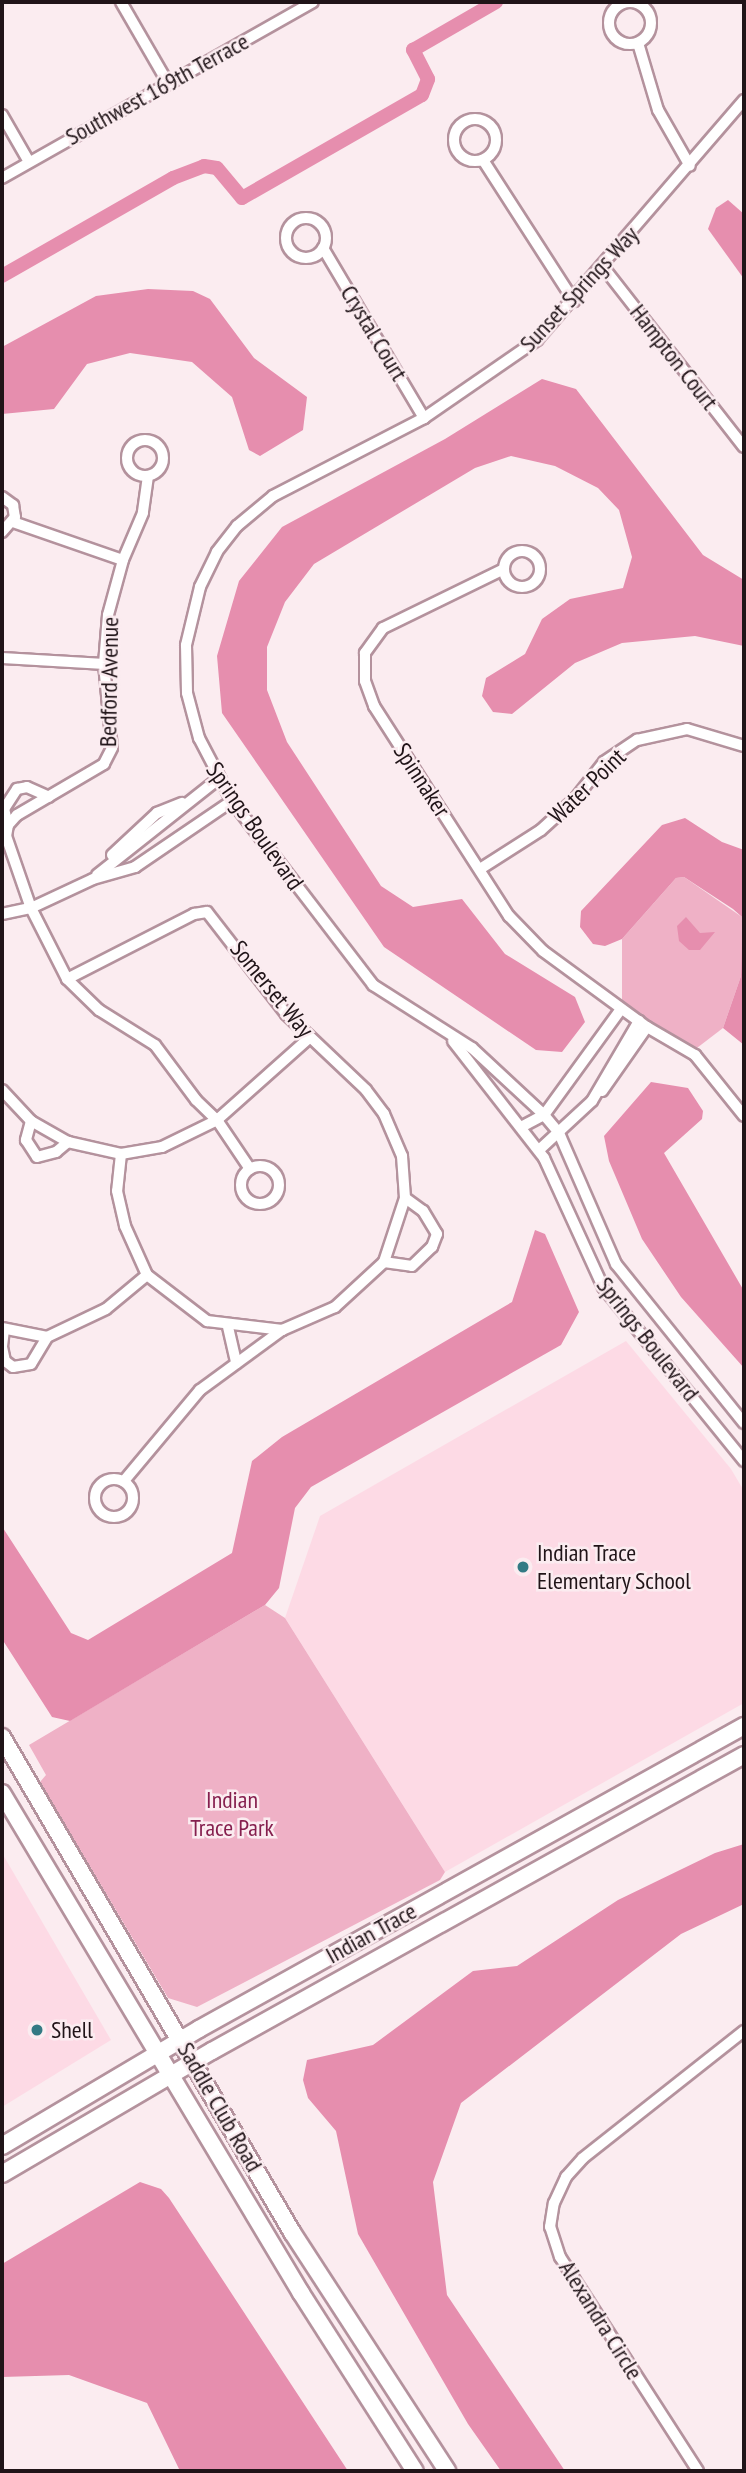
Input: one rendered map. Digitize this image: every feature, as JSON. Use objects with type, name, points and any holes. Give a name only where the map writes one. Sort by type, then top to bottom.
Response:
[{"type":"main road","name":"Indian Trace","points":[[2,2146],[181,2040],[744,1727]]},
{"type":"main road","name":"Saddle Club Road","points":[[2,1737],[292,2232],[447,2471]]},
{"type":"main road","name":"Indian Trace","points":[[2,2174],[194,2062],[744,1755]]},
{"type":"main road","name":"Saddle Club Road","points":[[2,1793],[170,2077],[415,2471]]},
{"type":"street","points":[[121,2],[168,83]]},
{"type":"street","points":[[285,2],[292,14]]},
{"type":"street","name":"Southwest 169th Terrace","points":[[2,177],[313,2]]},
{"type":"street","points":[[623,3],[637,3],[651,19],[649,33],[638,43],[619,41],[611,31],[613,11],[623,3]]},
{"type":"street","points":[[638,43],[658,110],[690,166]]},
{"type":"street","name":"Sunset Springs Way","points":[[305,477],[424,418],[537,340],[604,268],[744,100]]},
{"type":"street","points":[[2,115],[29,162]]},
{"type":"street","points":[[483,160],[574,301]]},
{"type":"street","name":"Crystal Court","points":[[323,248],[424,418]]},
{"type":"street","name":"Hampton Court","points":[[604,268],[744,447]]},
{"type":"street","name":"Bedford Avenue","points":[[8,825],[104,764],[112,748],[104,664],[108,615],[123,559],[143,513],[148,476]]},
{"type":"street","name":"Springs Boulevard","points":[[305,477],[273,495],[237,526],[218,552],[191,616],[186,645],[187,693],[199,738],[217,780],[373,985],[490,1063],[559,1133],[616,1264],[744,1423]]},
{"type":"street","points":[[2,497],[13,505],[13,522],[2,532]]},
{"type":"street","points":[[13,522],[123,559]]},
{"type":"street","name":"Spinnaker","points":[[504,569],[383,628],[365,653],[365,681],[374,706],[509,916],[543,951],[621,1009],[695,1055],[742,1108]]},
{"type":"street","points":[[2,658],[104,664]]},
{"type":"street","name":"Water Point","points":[[480,869],[541,830],[575,799],[604,762],[637,740],[687,729],[744,746]]},
{"type":"street","points":[[93,879],[127,839],[157,813],[194,798],[217,780]]},
{"type":"street","points":[[49,797],[27,787],[17,789],[4,809],[9,850],[31,908],[67,979],[99,1010],[155,1045],[196,1100],[217,1120],[250,1169]]},
{"type":"street","points":[[2,914],[31,908],[93,879],[135,867],[232,801]]},
{"type":"street","name":"Somerset Way","points":[[67,979],[194,914],[207,912],[309,1038],[366,1090],[384,1115],[402,1156],[405,1198],[384,1262],[335,1307],[282,1329],[200,1390],[124,1481]]},
{"type":"street","points":[[523,1126],[544,1115],[621,1009]]},
{"type":"street","points":[[539,1150],[592,1101],[643,1024]]},
{"type":"street","name":"Springs Boulevard","points":[[448,1037],[523,1126],[539,1150],[603,1287],[744,1461]]},
{"type":"street","points":[[2,1090],[31,1121],[68,1142],[121,1154],[162,1147],[217,1120],[309,1038]]},
{"type":"street","points":[[31,1121],[26,1140],[37,1157],[56,1152],[68,1142]]},
{"type":"street","points":[[121,1154],[120,1202],[147,1275],[207,1321],[228,1327],[282,1329]]},
{"type":"street","points":[[384,1262],[412,1265],[432,1247],[437,1234],[423,1211],[405,1198]]},
{"type":"street","points":[[47,1337],[3,1329],[2,1347],[5,1361],[13,1367],[31,1364],[47,1337],[106,1309],[147,1275]]},
{"type":"street","points":[[228,1327],[236,1363]]},
{"type":"street","name":"Alexandra Circle","points":[[698,2471],[560,2257],[550,2227],[554,2203],[566,2177],[583,2158],[744,2031]]},
{"type":"shaded area","points":[[728,200],[744,214],[744,279],[708,229],[716,208]]},
{"type":"shaded area","points":[[148,289],[193,291],[210,299],[254,358],[307,397],[303,430],[260,456],[249,450],[232,397],[192,362],[130,353],[87,364],[54,409],[2,414],[2,347],[96,296]]},
{"type":"shaded area","points":[[542,379],[576,389],[703,555],[744,580],[744,646],[695,636],[622,643],[575,663],[512,714],[493,712],[482,696],[486,678],[525,654],[542,619],[570,599],[623,588],[632,557],[619,510],[598,488],[555,466],[511,456],[475,468],[314,564],[285,602],[267,647],[267,690],[287,742],[381,886],[413,907],[462,899],[505,954],[575,997],[585,1022],[562,1052],[536,1050],[384,947],[222,713],[217,656],[239,581],[282,527],[445,439]]},
{"type":"shaded area","points":[[685,818],[722,842],[744,850],[744,1045],[723,1028],[741,976],[742,917],[733,909],[684,877],[676,878],[622,939],[605,946],[593,944],[580,927],[581,911],[662,825]]},
{"type":"shaded area","points":[[686,917],[700,933],[715,932],[700,950],[689,950],[679,941],[677,926]]},
{"type":"shaded area","points":[[651,1082],[688,1088],[703,1111],[702,1119],[664,1153],[744,1291],[744,1368],[681,1297],[642,1239],[609,1161],[604,1136]]},
{"type":"shaded area","points":[[535,1230],[545,1234],[579,1312],[561,1345],[311,1487],[295,1508],[279,1588],[265,1605],[70,1721],[52,1717],[2,1639],[2,1515],[3,1528],[71,1633],[88,1640],[232,1553],[252,1461],[282,1437],[512,1302]]},
{"type":"shaded area","name":"Indian Trace Elementary School","points":[[626,1341],[731,1469],[744,1491],[744,1703],[445,1872],[285,1618],[320,1516]]},
{"type":"shaded area","points":[[744,1844],[744,1904],[681,1934],[461,2103],[433,2182],[447,2295],[565,2471],[501,2471],[468,2424],[358,2234],[336,2131],[308,2098],[303,2080],[307,2060],[373,2045],[473,1971],[517,1966],[618,1900],[715,1853]]},
{"type":"shaded area","points":[[2,1853],[111,2040],[2,2107]]},
{"type":"shaded area","points":[[140,2182],[161,2189],[169,2198],[348,2471],[180,2471],[147,2403],[69,2375],[2,2377],[2,2264]]},
{"type":"green space","points":[[684,877],[742,917],[741,976],[723,1028],[693,1051],[622,1003],[622,939],[676,878]]},
{"type":"green space","name":"Indian Trace Park","points":[[265,1605],[285,1618],[445,1872],[440,1880],[197,2007],[168,1998],[40,1782],[46,1775],[29,1745]]},
{"type":"waterway","points":[[2,276],[173,178],[204,166],[217,168],[242,198],[422,95],[428,79],[413,50],[496,2]]},
{"type":"place","name":"Indian Trace Elementary School","points":[[523,1567]]},
{"type":"place","name":"Shell","points":[[37,2030]]}]
